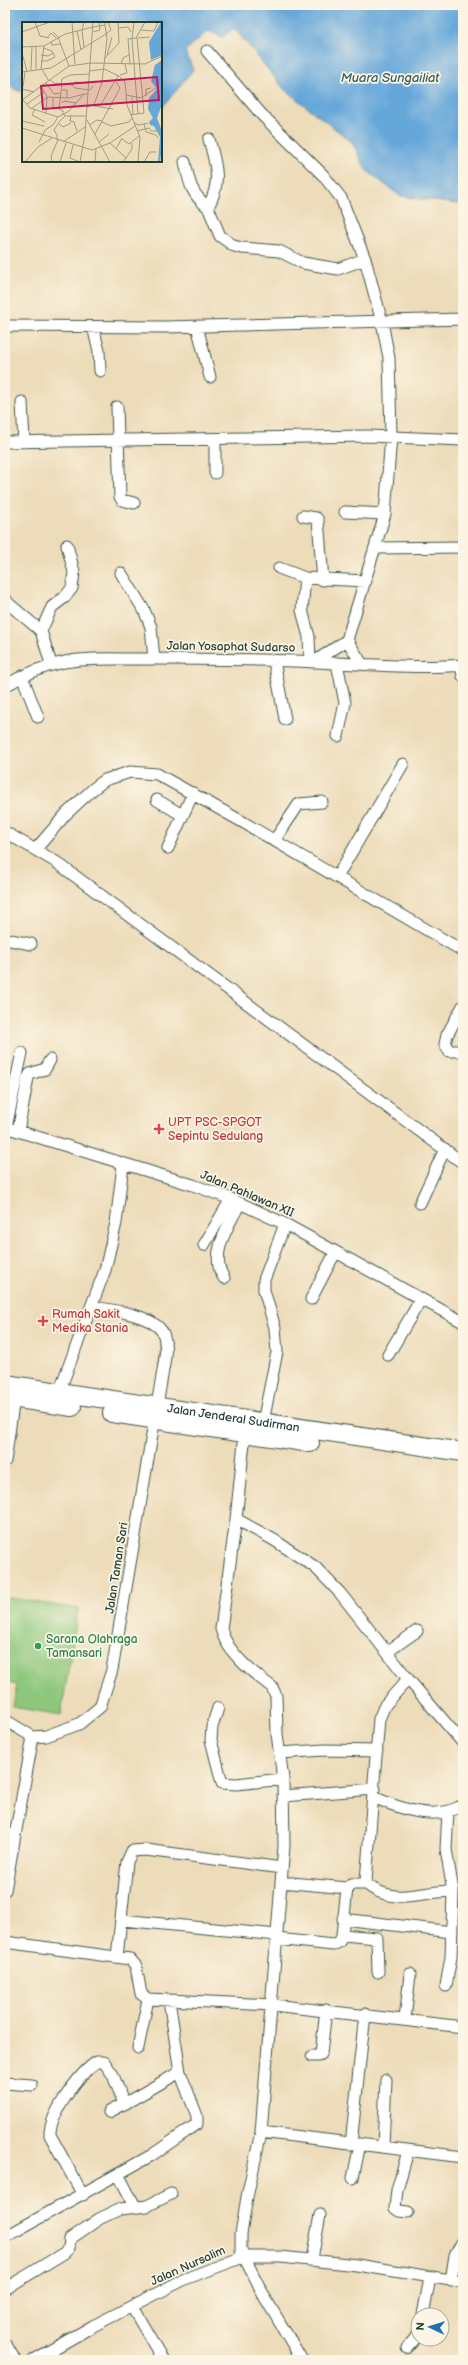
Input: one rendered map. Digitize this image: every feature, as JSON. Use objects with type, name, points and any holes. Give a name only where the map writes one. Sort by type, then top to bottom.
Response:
[{"type":"highway","name":"Jalan Jenderal Sudirman","points":[[8,1393],[58,1392],[155,1412],[245,1433],[463,1464]]},
{"type":"highway","name":"Jalan Jenderal Sudirman","points":[[8,1393],[155,1412],[263,1422],[463,1452]]},
{"type":"main road","points":[[5,2348],[12,2360]]},
{"type":"street","points":[[207,51],[262,115],[323,175],[341,198],[365,259],[382,322],[389,358],[391,436],[385,514],[376,548],[347,640],[312,661],[309,637],[302,610],[305,578]]},
{"type":"street","points":[[208,207],[216,194],[217,171],[209,139]]},
{"type":"street","points":[[185,162],[190,187],[195,196],[208,207],[220,236],[234,246],[250,249],[279,251],[303,263],[338,269],[365,259]]},
{"type":"street","points":[[5,326],[197,326],[463,319]]},
{"type":"street","points":[[197,326],[210,377]]},
{"type":"street","points":[[93,327],[99,351],[100,371]]},
{"type":"street","points":[[22,402],[24,442]]},
{"type":"street","points":[[117,407],[120,497],[122,500],[134,502]]},
{"type":"street","points":[[5,442],[391,436],[463,440]]},
{"type":"street","points":[[215,439],[215,473]]},
{"type":"street","points":[[345,512],[385,514]]},
{"type":"street","points":[[303,516],[316,518],[318,520],[323,580]]},
{"type":"street","points":[[41,631],[52,607],[65,597],[72,588],[74,572],[67,545]]},
{"type":"street","points":[[376,548],[463,547]]},
{"type":"street","points":[[279,568],[305,578],[366,581]]},
{"type":"street","points":[[121,573],[144,610],[151,627],[154,659]]},
{"type":"street","points":[[5,598],[9,604],[41,631],[51,664]]},
{"type":"street","points":[[347,640],[362,664]]},
{"type":"street","name":"Jalan Yosaphat Sudarso","points":[[5,686],[22,676],[51,664],[88,658],[312,661],[462,668]]},
{"type":"street","points":[[274,661],[285,719]]},
{"type":"street","points":[[337,663],[345,703],[338,736]]},
{"type":"street","points":[[22,676],[38,717]]},
{"type":"street","points":[[337,877],[403,764]]},
{"type":"street","points":[[36,848],[92,789],[114,776],[130,772],[150,773],[193,793],[463,951]]},
{"type":"street","points":[[168,848],[193,793]]},
{"type":"street","points":[[157,800],[182,815]]},
{"type":"street","points":[[274,841],[299,804],[322,802]]},
{"type":"street","points":[[5,832],[36,848],[463,1163]]},
{"type":"street","points":[[5,940],[31,944]]},
{"type":"street","points":[[463,1006],[447,1035],[445,1044],[449,1051],[463,1051]]},
{"type":"street","points":[[5,1127],[22,1053]]},
{"type":"street","points":[[18,1131],[28,1078],[30,1074],[46,1070],[50,1060]]},
{"type":"street","name":"Jalan Pahlawan XII","points":[[5,1127],[122,1165],[193,1185],[235,1201],[285,1224],[335,1253],[463,1322]]},
{"type":"street","points":[[420,1203],[445,1149]]},
{"type":"street","points":[[58,1392],[105,1270],[116,1223],[122,1165]]},
{"type":"street","points":[[204,1245],[235,1201]]},
{"type":"street","points":[[224,1278],[219,1271],[218,1254],[235,1201]]},
{"type":"street","points":[[263,1422],[277,1352],[275,1328],[264,1290],[264,1280],[285,1224]]},
{"type":"street","points":[[311,1299],[335,1253]]},
{"type":"street","points":[[388,1355],[421,1299]]},
{"type":"street","name":"Jalan Taman Sari","points":[[33,1736],[46,1736],[79,1724],[100,1708],[106,1693],[120,1633],[165,1354],[165,1338],[158,1325],[150,1321],[92,1307]]},
{"type":"street","points":[[5,1461],[8,1393]]},
{"type":"street","points":[[245,1433],[236,1519],[222,1609],[221,1629],[230,1648],[274,1691],[284,1779],[283,1796],[285,1834],[273,2005],[261,2132],[241,2234],[242,2257],[302,2360]]},
{"type":"street","points":[[236,1519],[274,1540],[315,1567],[340,1593],[408,1679],[463,1743]]},
{"type":"street","points":[[387,1652],[417,1631]]},
{"type":"street","points":[[365,1882],[374,1793],[379,1719],[382,1710],[408,1679]]},
{"type":"street","points":[[218,1708],[212,1727],[211,1740],[222,1783],[236,1784],[284,1779]]},
{"type":"street","points":[[5,1720],[33,1736],[5,1890]]},
{"type":"street","points":[[280,1754],[324,1750],[377,1751]]},
{"type":"street","points":[[283,1796],[374,1793],[411,1811],[448,1812],[463,1805]]},
{"type":"street","points":[[446,1986],[449,1975],[453,1891],[446,1849],[448,1812]]},
{"type":"street","points":[[117,1956],[128,1855],[134,1850],[146,1850],[282,1868]]},
{"type":"street","points":[[281,1882],[347,1888],[352,1884],[365,1882],[379,1893],[416,1897],[453,1891]]},
{"type":"street","points":[[122,1920],[335,1945],[341,1940],[343,1935],[343,1919],[347,1888]]},
{"type":"street","points":[[343,1919],[452,1932]]},
{"type":"street","points":[[343,1935],[377,1938],[378,1972]]},
{"type":"street","points":[[5,1942],[117,1956],[130,1959],[135,1963],[141,1993],[148,1999],[273,2005],[365,2014],[463,2027]]},
{"type":"street","points":[[405,2019],[410,1974]]},
{"type":"street","points":[[138,2048],[148,1999]]},
{"type":"street","points":[[5,2237],[83,2195],[152,2155],[196,2124],[197,2116],[180,2072],[169,2000]]},
{"type":"street","points":[[312,2056],[318,2056],[321,2054],[326,2010]]},
{"type":"street","points":[[353,2178],[365,2014]]},
{"type":"street","points":[[83,2195],[51,2140],[50,2131],[55,2114],[71,2090],[89,2068],[98,2062],[105,2063],[111,2072],[124,2104]]},
{"type":"street","points":[[109,2112],[180,2072]]},
{"type":"street","points":[[383,2147],[386,2080]]},
{"type":"street","points":[[5,2083],[32,2085]]},
{"type":"street","points":[[261,2132],[463,2157]]},
{"type":"street","points":[[408,2150],[397,2190],[395,2208],[399,2211],[408,2212]]},
{"type":"street","points":[[118,2174],[135,2206]]},
{"type":"street","points":[[5,2289],[67,2251],[69,2247],[68,2241],[76,2234],[115,2211],[135,2206],[147,2206],[171,2194]]},
{"type":"street","points":[[312,2259],[320,2215]]},
{"type":"street","points":[[451,2281],[455,2255],[463,2241]]},
{"type":"street","name":"Jalan Nursalim","points":[[34,2360],[93,2326],[186,2279],[242,2257],[259,2255],[312,2259],[463,2282]]},
{"type":"street","points":[[425,2307],[430,2278]]},
{"type":"street","points":[[132,2307],[163,2360]]},
{"type":"green space","name":"Sarana Olahraga Tamansari","points":[[5,1597],[78,1609],[61,1715],[13,1707],[17,1685],[5,1682]]},
{"type":"water","name":"Muara Sungailiat","points":[[5,5],[463,5],[463,205],[400,196],[366,170],[352,142],[285,90],[234,28],[222,37],[208,31],[185,51],[193,70],[162,108],[162,22],[22,22],[21,92],[5,85]]},
{"type":"place","name":"UPT PSC-SPGOT Sepintu Sedulang","points":[[159,1129]]},
{"type":"place","name":"Rumah Sakit Medika Stania","points":[[43,1321]]},
{"type":"place","name":"Sarana Olahraga Tamansari","points":[[38,1646]]}]
